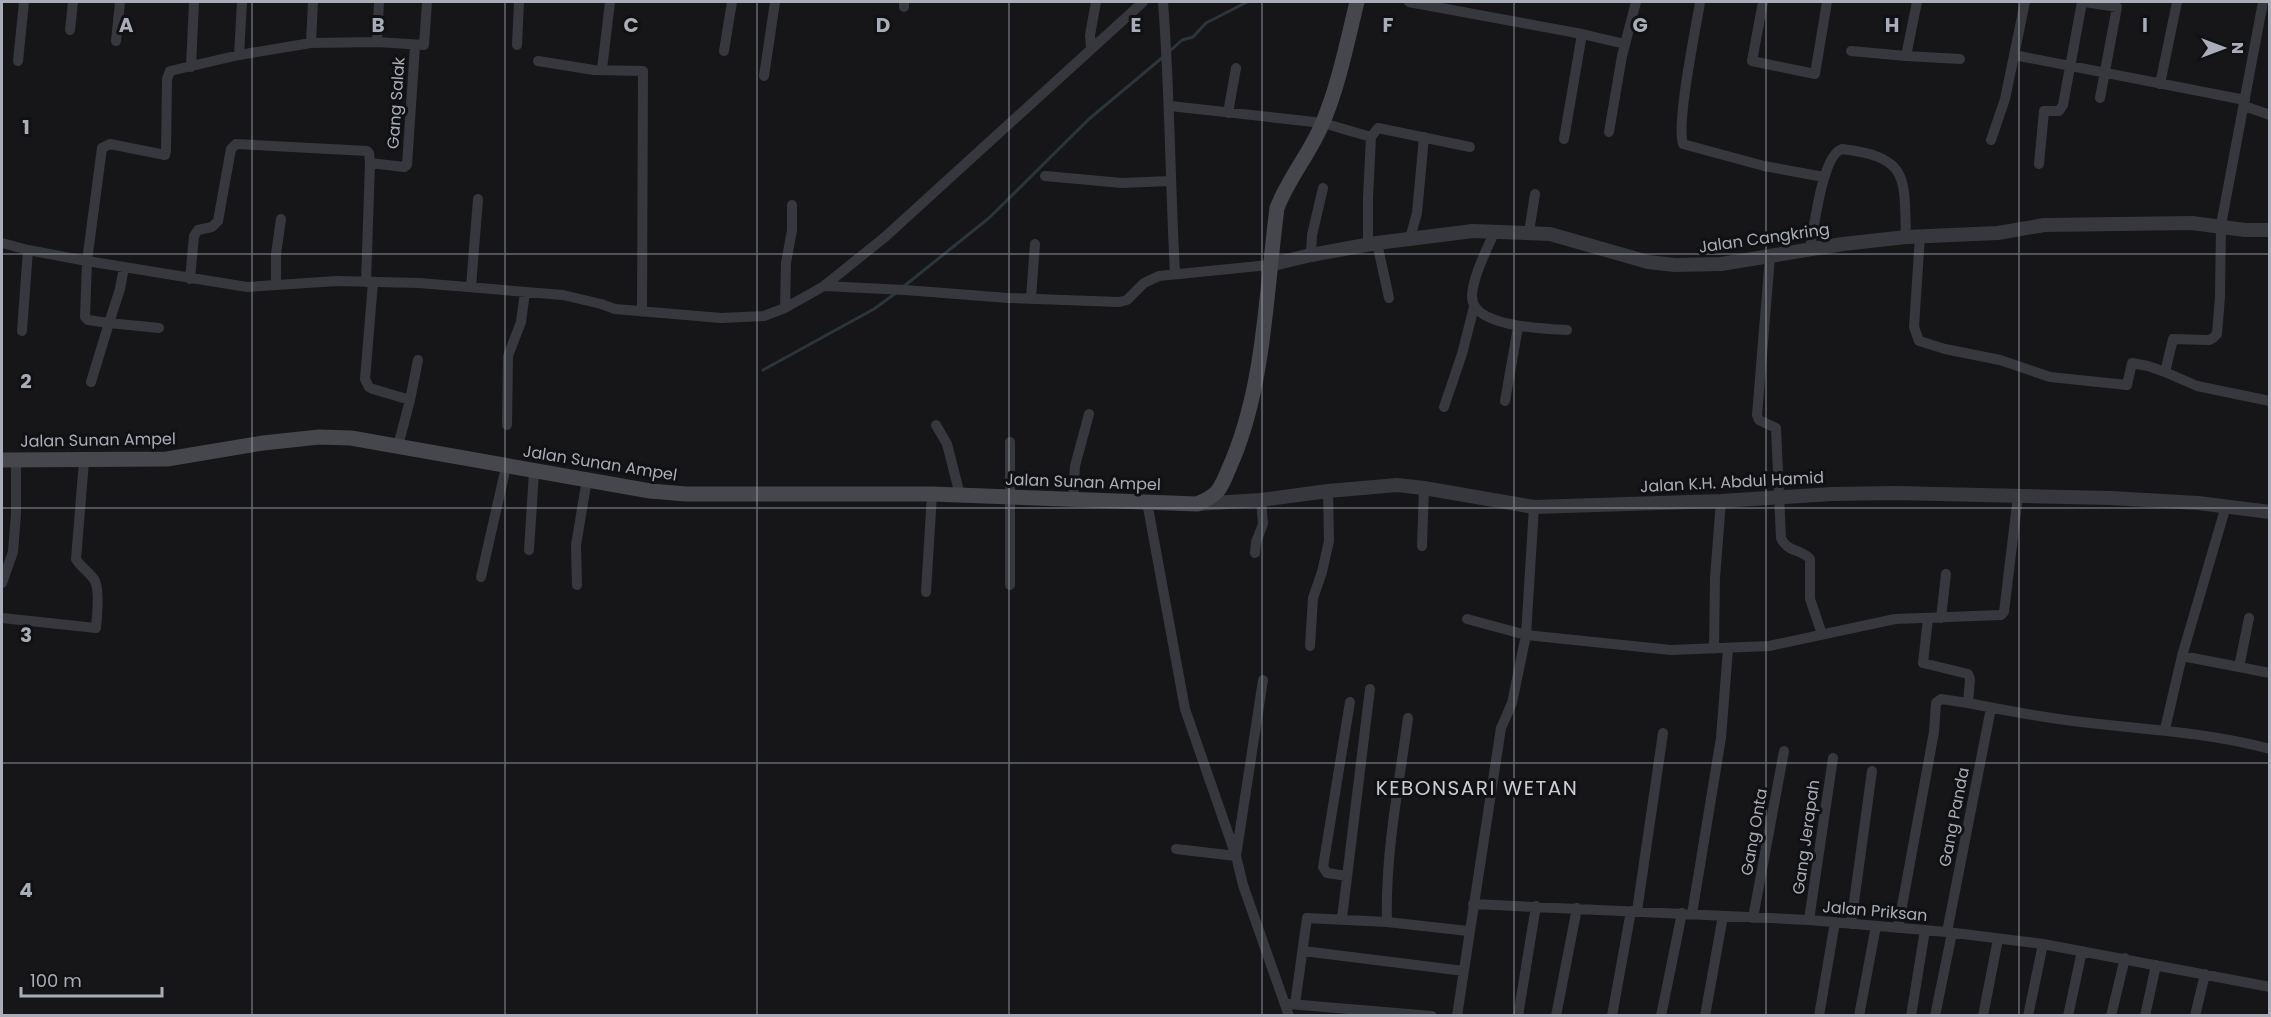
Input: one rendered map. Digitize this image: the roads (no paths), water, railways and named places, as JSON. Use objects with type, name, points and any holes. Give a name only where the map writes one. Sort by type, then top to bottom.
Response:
[{"type":"main road","points":[[1197,504],[1217,492],[1242,439],[1253,391],[1277,208],[1284,189],[1323,123],[1335,89],[1357,2]]},
{"type":"main road","name":"Jalan Sunan Ampel","points":[[9,460],[168,459],[263,443],[319,437],[400,438],[534,472],[650,491],[686,494],[932,494],[1197,504]]},
{"type":"street","points":[[18,61],[24,2]]},
{"type":"street","points":[[70,30],[72,2]]},
{"type":"street","points":[[116,41],[120,2]]},
{"type":"street","points":[[191,67],[194,2]]},
{"type":"street","points":[[239,55],[242,2]]},
{"type":"street","points":[[311,43],[313,2]]},
{"type":"street","points":[[377,42],[379,2]]},
{"type":"street","name":"Gang Salak","points":[[408,408],[376,391],[366,384],[365,379],[370,163],[404,167],[407,163],[415,46],[424,45],[427,2]]},
{"type":"street","points":[[517,45],[519,2]]},
{"type":"street","points":[[602,69],[610,2]]},
{"type":"street","points":[[724,51],[732,2]]},
{"type":"street","points":[[764,76],[775,2]]},
{"type":"street","points":[[1091,47],[1090,35],[1096,2]]},
{"type":"street","points":[[2,243],[87,261],[247,287],[336,281],[471,287],[562,295],[615,309],[642,312],[721,318],[764,316],[785,308],[824,286],[885,237],[1143,2]]},
{"type":"street","points":[[1163,2],[1170,106],[1170,181],[1175,273]]},
{"type":"street","points":[[1409,2],[1625,44]]},
{"type":"street","points":[[1609,132],[1625,44],[1636,2]]},
{"type":"street","points":[[1700,2],[1681,129],[1683,144],[1764,166],[1824,177]]},
{"type":"street","points":[[1763,2],[1752,61],[1815,74],[1827,2]]},
{"type":"street","points":[[1906,56],[1917,2]]},
{"type":"street","points":[[1991,140],[2005,99],[2025,2]]},
{"type":"street","points":[[2039,164],[2044,111],[2062,110],[2083,2],[2117,7],[2100,98]]},
{"type":"street","points":[[2160,84],[2176,2]]},
{"type":"street","points":[[2165,372],[2173,339],[2209,340],[2217,334],[2221,225],[2245,103],[2265,24],[2264,2]]},
{"type":"street","points":[[1564,139],[1582,34]]},
{"type":"street","points":[[159,328],[88,320],[85,317],[87,261],[102,148],[110,144],[165,154],[168,74],[170,71],[239,55],[311,43],[377,42],[415,46]]},
{"type":"street","points":[[1851,51],[1960,59]]},
{"type":"street","points":[[2014,55],[2105,72],[2245,103],[2270,115]]},
{"type":"street","points":[[538,61],[594,70],[640,71],[643,74],[642,312]]},
{"type":"street","points":[[1228,113],[1236,68]]},
{"type":"street","points":[[1170,106],[1323,123],[1371,136]]},
{"type":"street","points":[[1389,298],[1373,244],[1368,198],[1371,136],[1378,128],[1470,147]]},
{"type":"street","points":[[1410,238],[1417,213],[1424,137]]},
{"type":"street","points":[[190,279],[194,236],[198,230],[212,227],[218,221],[232,146],[236,144],[367,151],[370,163]]},
{"type":"street","points":[[1810,249],[1824,177],[1832,157],[1842,149],[1884,158],[1895,168],[1904,185],[1913,237],[1914,327],[1919,341],[1945,349],[2008,362],[2050,377],[2091,383],[2127,385],[2132,363],[2165,372],[2197,386],[2270,401]]},
{"type":"street","points":[[1046,176],[1122,183],[1170,181]]},
{"type":"street","points":[[1311,255],[1312,235],[1323,188]]},
{"type":"street","points":[[1529,232],[1535,194]]},
{"type":"street","points":[[471,287],[478,199]]},
{"type":"street","points":[[785,308],[786,263],[792,230],[792,205]]},
{"type":"street","points":[[276,285],[276,254],[281,219]]},
{"type":"street","name":"Jalan Cangkring","points":[[1269,265],[1373,244],[1473,231],[1557,235],[1656,264],[1721,264],[1810,249],[1913,237],[1998,233],[2044,225],[2192,223],[2221,225],[2245,230],[2270,230]]},
{"type":"street","points":[[1444,407],[1462,354],[1474,306],[1472,298],[1474,283],[1494,231]]},
{"type":"street","points":[[1031,298],[1035,244]]},
{"type":"street","points":[[22,331],[28,250]]},
{"type":"street","points":[[1770,257],[1757,415],[1759,420],[1776,428],[1781,537],[1790,549],[1807,555],[1810,559],[1810,599],[1822,634]]},
{"type":"street","points":[[824,286],[1119,303],[1127,300],[1144,284],[1159,276],[1269,265]]},
{"type":"street","points":[[91,382],[120,289],[124,267]]},
{"type":"street","points":[[507,425],[508,356],[521,322],[525,292]]},
{"type":"street","points":[[1474,306],[1484,315],[1518,327],[1567,330]]},
{"type":"street","points":[[1505,401],[1518,327]]},
{"type":"street","points":[[400,438],[418,360]]},
{"type":"street","points":[[1073,500],[1075,466],[1089,414]]},
{"type":"street","points":[[936,424],[946,441],[960,495]]},
{"type":"street","points":[[1010,442],[1010,585]]},
{"type":"street","points":[[2,583],[13,552],[16,514],[9,460]]},
{"type":"street","points":[[2,618],[96,628],[98,607],[94,580],[80,567],[76,559],[84,461]]},
{"type":"street","points":[[481,577],[506,466]]},
{"type":"street","points":[[529,550],[534,472]]},
{"type":"street","points":[[1225,478],[1229,494],[1240,502]]},
{"type":"street","points":[[577,585],[576,545],[587,479]]},
{"type":"street","name":"Jalan K.H. Abdul Hamid","points":[[1197,504],[1261,500],[1378,486],[1424,488],[1534,507],[1721,501],[1832,494],[2111,498],[2226,506],[2270,512]]},
{"type":"street","points":[[1422,546],[1424,488]]},
{"type":"street","points":[[1310,646],[1313,598],[1329,541],[1328,491]]},
{"type":"street","points":[[926,592],[932,494]]},
{"type":"street","points":[[1467,619],[1526,635],[1671,650],[1769,646],[1895,620],[2003,614],[2018,496]]},
{"type":"street","points":[[1256,553],[1256,542],[1263,524],[1261,500]]},
{"type":"street","points":[[1714,649],[1715,578],[1721,501]]},
{"type":"street","points":[[1147,502],[1185,710],[1236,856],[1243,885],[1290,1004]]},
{"type":"street","points":[[2165,729],[2182,657],[2226,506]]},
{"type":"street","points":[[1457,1016],[1468,932],[1501,728],[1512,704],[1526,635],[1534,507]]},
{"type":"street","points":[[1941,618],[1946,574]]},
{"type":"street","points":[[1928,618],[1923,663],[1968,674],[1970,679],[1968,704]]},
{"type":"street","points":[[2239,668],[2249,618]]},
{"type":"street","points":[[1661,1016],[1687,913],[1721,738],[1728,649]]},
{"type":"street","points":[[2182,657],[2270,673]]},
{"type":"street","points":[[1236,856],[1263,680]]},
{"type":"street","points":[[1342,918],[1370,690]]},
{"type":"street","points":[[1898,928],[1934,732],[1936,703],[1941,699],[2090,723],[2165,729],[2243,742],[2270,749]]},
{"type":"street","points":[[1347,876],[1327,873],[1323,867],[1350,702]]},
{"type":"street","name":"Gang Panda","points":[[1935,1016],[1991,708]]},
{"type":"street","points":[[1387,922],[1386,891],[1408,718]]},
{"type":"street","points":[[1612,1016],[1634,911],[1663,733]]},
{"type":"street","name":"Gang Onta","points":[[1753,918],[1784,751]]},
{"type":"street","name":"Gang Jerapah","points":[[1809,921],[1833,758]]},
{"type":"street","points":[[1851,924],[1872,771]]},
{"type":"street","points":[[1176,849],[1236,856]]},
{"type":"street","name":"Jalan Priksan","points":[[1473,904],[1687,913],[1925,930],[2043,944],[2270,987]]},
{"type":"street","points":[[1518,1016],[1536,906]]},
{"type":"street","points":[[1556,1016],[1577,908]]},
{"type":"street","points":[[1705,1016],[1723,916]]},
{"type":"street","points":[[1289,1016],[1303,951],[1307,918],[1342,918],[1468,932]]},
{"type":"street","points":[[1819,1016],[1835,922]]},
{"type":"street","points":[[1859,1016],[1876,926]]},
{"type":"street","points":[[1911,1016],[1925,930]]},
{"type":"street","points":[[1983,1016],[1998,939]]},
{"type":"street","points":[[2028,1016],[2043,944]]},
{"type":"street","points":[[1303,951],[1464,971]]},
{"type":"street","points":[[2068,1016],[2082,951]]},
{"type":"street","points":[[2112,1016],[2126,958]]},
{"type":"street","points":[[2145,1016],[2156,965]]},
{"type":"street","points":[[2194,1016],[2205,974]]},
{"type":"street","points":[[1290,1004],[1432,1016]]},
{"type":"waterway","points":[[1170,51],[1182,40],[1193,37],[1206,23],[1247,2]]},
{"type":"waterway","points":[[903,287],[989,218],[1089,119],[1163,57]]},
{"type":"waterway","points":[[763,370],[874,309],[896,293]]},
{"type":"district","name":"KEBONSARI WETAN","points":[[1477,788]]}]
